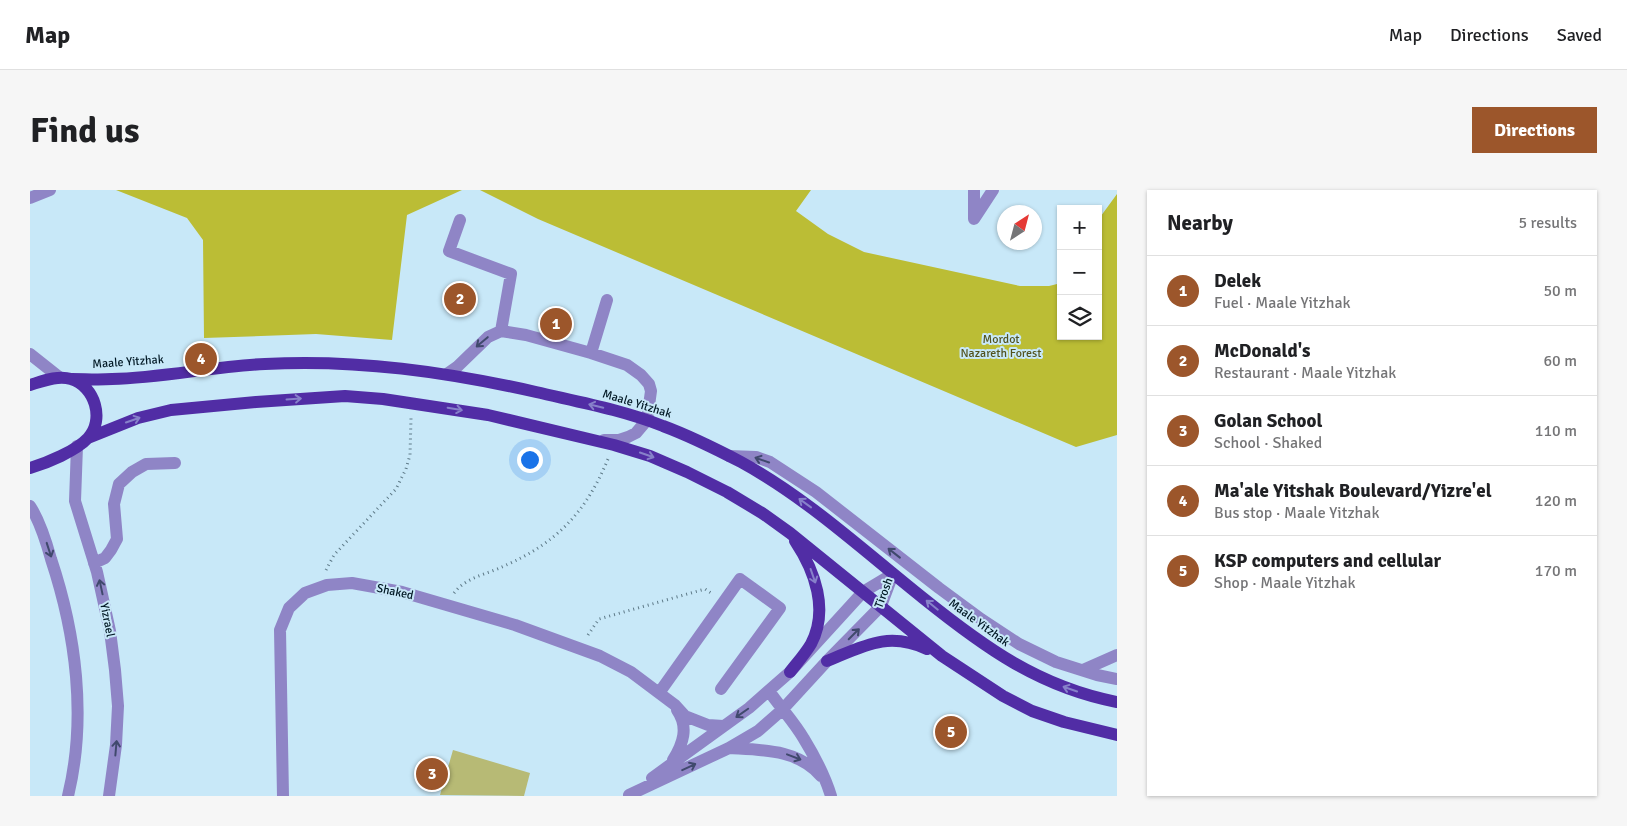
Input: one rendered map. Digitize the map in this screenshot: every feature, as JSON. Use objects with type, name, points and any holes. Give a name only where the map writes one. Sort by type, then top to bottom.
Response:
[{"type":"main road","name":"Maale Yitzhak","points":[[30,385],[66,378],[112,379],[264,364],[306,362],[386,366],[494,383],[584,403],[647,420],[693,438],[729,456],[780,486],[810,506],[962,630],[1019,667],[1045,680],[1074,691],[1117,702]]},
{"type":"main road","points":[[66,378],[84,386],[96,406],[97,418],[88,438]]},
{"type":"main road","points":[[30,468],[77,446],[88,438],[138,418],[171,410],[345,396],[412,402],[488,415],[614,444],[650,456],[695,476],[748,505],[790,533],[942,656],[1003,696],[1032,711],[1064,722],[1117,735]]},
{"type":"main road","points":[[790,533],[801,549],[811,570],[819,594],[820,612],[818,626],[811,644],[790,672]]},
{"type":"main road","points":[[827,661],[866,645],[881,641],[899,640],[918,645],[942,656]]},
{"type":"street","points":[[30,198],[50,190]]},
{"type":"street","points":[[974,190],[974,219],[993,190]]},
{"type":"street","points":[[460,220],[449,251],[511,274],[502,331]]},
{"type":"street","points":[[591,353],[606,300]]},
{"type":"street","points":[[446,374],[457,367],[488,337],[502,331],[526,335],[627,365],[641,375],[649,384],[651,391],[647,420],[636,433],[628,437],[619,440],[596,440]]},
{"type":"street","points":[[30,354],[66,378]]},
{"type":"street","name":"Yizrael","points":[[77,446],[75,501],[94,563],[110,631],[116,670],[118,706],[116,745],[109,796]]},
{"type":"street","points":[[729,456],[756,457],[770,462],[816,492],[939,588],[1019,644],[1056,662],[1117,679]]},
{"type":"street","points":[[94,563],[106,558],[117,539],[114,504],[119,484],[132,472],[146,464],[175,463]]},
{"type":"street","points":[[30,506],[46,543],[59,582],[71,637],[76,674],[78,707],[76,742],[68,796]]},
{"type":"street","name":"Tirosh","points":[[628,796],[749,708],[790,672],[863,592],[892,574]]},
{"type":"street","name":"Tirosh","points":[[628,796],[729,748],[758,731],[782,710],[881,606],[892,574]]},
{"type":"street","points":[[659,694],[740,579],[780,608],[721,689]]},
{"type":"street","name":"Shaked","points":[[283,796],[280,630],[289,608],[305,593],[327,585],[352,583],[402,592],[515,625],[600,656],[631,672],[674,705],[685,716],[708,725],[723,726]]},
{"type":"street","points":[[1083,670],[1117,655]]},
{"type":"street","points":[[769,691],[803,737],[827,783],[831,796]]},
{"type":"street","name":"Shaked","points":[[670,764],[679,751],[685,730],[681,716],[674,705]]},
{"type":"street","points":[[729,748],[767,750],[787,754],[802,760],[814,769],[827,783]]},
{"type":"path","points":[[322,586],[327,565],[334,555],[396,489],[406,469],[410,455],[412,402]]},
{"type":"path","points":[[446,604],[456,590],[463,585],[532,553],[556,535],[574,517],[588,498],[600,478],[614,444]]},
{"type":"path","points":[[579,648],[599,620],[705,589],[724,602]]},
{"type":"green space","points":[[116,190],[462,190],[407,215],[392,340],[316,334],[204,338],[203,240],[187,218]]},
{"type":"green space","name":"Mordot Nazareth Forest","points":[[480,190],[811,190],[796,211],[828,234],[864,252],[1020,286],[1049,286],[1057,284],[1057,340],[1102,340],[1102,215],[1117,194],[1117,435],[1076,447],[538,219]]},
{"type":"green space","points":[[453,750],[530,773],[524,796],[440,795]]},
{"type":"place","name":"McDonald's","points":[[460,299]]},
{"type":"place","name":"Delek","points":[[556,324]]},
{"type":"place","name":"Ma'ale Yitshak Boulevard/Yizre'el","points":[[201,359]]},
{"type":"place","name":"KSP computers and cellular","points":[[951,732]]},
{"type":"place","name":"Golan School","points":[[432,774]]}]
